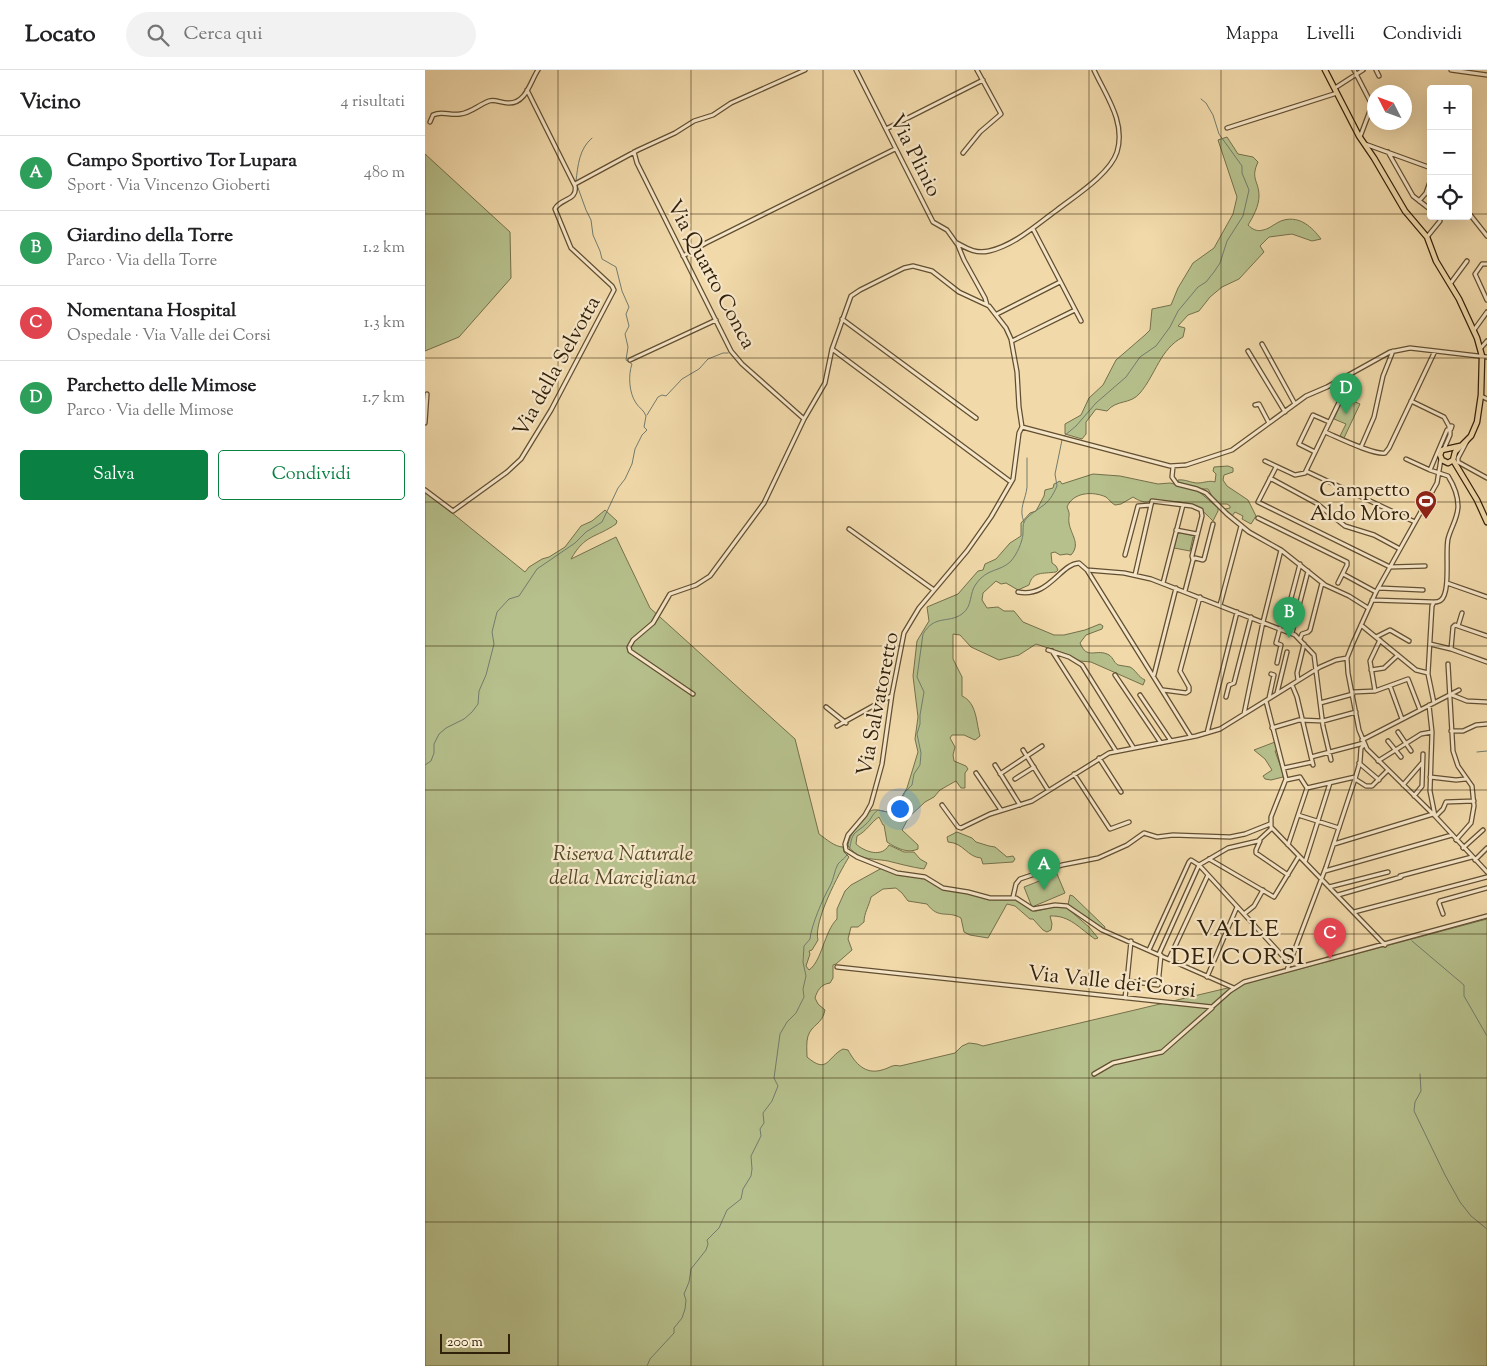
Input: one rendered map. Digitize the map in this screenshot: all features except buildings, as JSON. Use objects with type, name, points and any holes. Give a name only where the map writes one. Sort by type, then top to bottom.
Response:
[{"type":"main road","points":[[1325,70],[1364,144],[1375,158],[1405,211],[1427,237],[1436,261],[1474,330],[1485,356],[1477,424],[1472,435],[1460,446],[1454,457],[1445,462],[1441,458],[1440,453],[1444,449],[1460,446]]},
{"type":"main road","points":[[1450,449],[1487,522]]},
{"type":"street","points":[[430,122],[433,115],[439,112],[463,114],[492,100],[507,103],[522,98],[538,70]]},
{"type":"street","points":[[527,90],[575,184],[634,152],[675,133],[694,121],[715,114],[733,102],[805,70]]},
{"type":"street","name":"Via Plinio","points":[[856,70],[933,222],[947,230],[957,245],[987,304]]},
{"type":"street","points":[[963,153],[980,132],[1001,114],[977,70]]},
{"type":"street","points":[[957,245],[958,243],[974,251],[988,251],[1006,244],[1033,229],[1086,189],[1111,162],[1116,154],[1119,138],[1117,116],[1094,70]]},
{"type":"street","points":[[1354,70],[1367,95]]},
{"type":"street","points":[[1227,128],[1336,90],[1363,70]]},
{"type":"street","points":[[1376,70],[1379,76]]},
{"type":"street","points":[[1451,70],[1487,75]]},
{"type":"street","points":[[886,129],[983,80]]},
{"type":"street","points":[[1360,137],[1367,119]]},
{"type":"street","points":[[1364,144],[1427,167]]},
{"type":"street","points":[[683,256],[706,242],[895,149]]},
{"type":"street","name":"Via Quarto Conca","points":[[634,152],[637,163],[735,357],[804,419]]},
{"type":"street","points":[[1388,152],[1413,195],[1427,207]]},
{"type":"street","name":"Via della Selvotta","points":[[425,490],[453,511],[519,462],[545,421],[612,295],[613,286],[570,247],[555,211],[558,204],[575,194],[575,184]]},
{"type":"street","points":[[1419,201],[1427,190]]},
{"type":"street","points":[[1472,217],[1487,236]]},
{"type":"street","points":[[1427,237],[1441,220]]},
{"type":"street","points":[[1033,229],[1081,321]]},
{"type":"street","points":[[1450,284],[1467,261]]},
{"type":"street","points":[[1487,264],[1482,264],[1475,274],[1487,300]]},
{"type":"street","points":[[693,694],[631,651],[629,648],[630,644],[653,623],[671,593],[695,586],[710,576],[764,503],[804,419],[825,383],[832,349],[849,300],[855,293],[910,266],[930,270],[957,291],[987,304],[997,314],[1012,341],[1018,374],[1022,427],[1025,426],[1059,438],[1173,466],[1223,454],[1239,445],[1253,433],[1307,396],[1393,351],[1408,348],[1485,356]]},
{"type":"street","points":[[997,314],[1060,282]]},
{"type":"street","points":[[1012,341],[1075,310]]},
{"type":"street","points":[[1474,330],[1487,312]]},
{"type":"street","points":[[842,319],[976,418]]},
{"type":"street","points":[[630,360],[716,320]]},
{"type":"street","points":[[1481,349],[1487,341]]},
{"type":"street","points":[[1262,344],[1295,404]]},
{"type":"street","points":[[832,349],[1011,482]]},
{"type":"street","points":[[1248,351],[1285,412]]},
{"type":"street","points":[[1361,447],[1377,407],[1383,377],[1393,351]]},
{"type":"street","points":[[1325,432],[1380,454],[1386,452],[1435,351]]},
{"type":"street","points":[[1265,462],[1296,476],[1306,471],[1346,388],[1349,375]]},
{"type":"street","points":[[1481,383],[1487,385]]},
{"type":"street","points":[[425,423],[427,394]]},
{"type":"street","points":[[1481,395],[1487,399]]},
{"type":"street","points":[[1411,401],[1444,417],[1449,428],[1448,442],[1450,449]]},
{"type":"street","points":[[1255,406],[1259,404],[1269,423]]},
{"type":"street","points":[[1315,452],[1299,444],[1313,415],[1329,422]]},
{"type":"street","name":"Via Salvatoretto","points":[[1013,897],[989,898],[943,888],[925,877],[897,873],[850,854],[846,851],[845,846],[848,835],[866,813],[874,795],[885,753],[891,696],[904,633],[915,614],[978,538],[1011,482],[1015,469],[1019,433],[1022,427]]},
{"type":"street","points":[[1430,470],[1437,450],[1449,428]]},
{"type":"street","points":[[1467,440],[1458,462],[1487,478]]},
{"type":"street","points":[[1444,449],[1448,442]]},
{"type":"street","points":[[1441,458],[1437,485],[1377,590],[1347,658],[1363,743],[1378,761],[1434,815],[1487,872]]},
{"type":"street","points":[[1372,600],[1433,602],[1443,599],[1447,582],[1448,541],[1456,519],[1458,504],[1449,478],[1406,459]]},
{"type":"street","points":[[1440,466],[1445,462]]},
{"type":"street","points":[[1173,466],[1171,476],[1175,482],[1206,493],[1252,534],[1281,550],[1322,583],[1369,608]]},
{"type":"street","points":[[1276,466],[1258,502],[1390,566],[1425,566]]},
{"type":"street","points":[[1306,471],[1415,522]]},
{"type":"street","points":[[1269,478],[1311,500],[1347,527],[1374,535],[1400,549]]},
{"type":"street","points":[[1125,555],[1137,506],[1151,505],[1152,502],[1194,506],[1201,510],[1202,516],[1185,591]]},
{"type":"street","points":[[1135,575],[1151,505]]},
{"type":"street","points":[[1163,583],[1183,505]]},
{"type":"street","points":[[1258,518],[1347,562],[1338,583]]},
{"type":"street","points":[[1193,560],[1195,558],[1204,559],[1213,524]]},
{"type":"street","points":[[1220,605],[1241,526]]},
{"type":"street","points":[[849,529],[934,590]]},
{"type":"street","points":[[1176,530],[1197,534]]},
{"type":"street","points":[[1244,715],[1263,622],[1281,550]]},
{"type":"street","points":[[1018,592],[1030,593],[1048,585],[1075,563],[1080,563],[1087,570],[1192,737]]},
{"type":"street","points":[[1290,602],[1300,564]]},
{"type":"street","points":[[1087,570],[1135,575],[1163,583],[1292,633],[1300,639],[1315,655],[1320,703],[1331,760]]},
{"type":"street","points":[[1292,633],[1308,571]]},
{"type":"street","points":[[1343,574],[1377,590],[1423,590]]},
{"type":"street","points":[[1447,582],[1487,597]]},
{"type":"street","points":[[1300,639],[1302,634],[1310,630],[1322,583]]},
{"type":"street","points":[[1154,676],[1176,588]]},
{"type":"street","points":[[1163,690],[1185,693],[1189,691],[1181,671],[1200,597]]},
{"type":"street","points":[[1433,602],[1428,673],[1434,703]]},
{"type":"street","points":[[1207,733],[1237,612]]},
{"type":"street","points":[[1459,626],[1462,612]]},
{"type":"street","points":[[1226,697],[1229,685],[1234,683],[1251,617]]},
{"type":"street","points":[[1451,649],[1453,626],[1455,625],[1487,636]]},
{"type":"street","points":[[1361,626],[1416,670],[1428,673]]},
{"type":"street","points":[[1277,663],[1281,645],[1276,643],[1279,628]]},
{"type":"street","points":[[1376,637],[1390,630],[1409,641]]},
{"type":"street","points":[[1375,691],[1371,658],[1380,640]]},
{"type":"street","points":[[1298,680],[1297,674],[1304,644]]},
{"type":"street","points":[[1430,644],[1451,649],[1487,662]]},
{"type":"street","points":[[1115,750],[1050,650],[1069,657],[1082,665],[1133,747]]},
{"type":"street","points":[[1277,693],[1287,652]]},
{"type":"street","points":[[1371,670],[1385,668],[1397,655]]},
{"type":"street","points":[[942,805],[960,828],[1000,810],[1031,801],[1115,750],[1192,737],[1222,728],[1316,669],[1333,661],[1347,658]]},
{"type":"street","points":[[1448,664],[1454,756],[1458,766],[1472,787],[1475,809],[1471,821],[1456,840]]},
{"type":"street","points":[[1271,674],[1274,675],[1267,700],[1272,728],[1286,780],[1271,817],[1271,826],[1260,840],[1256,852],[1287,875]]},
{"type":"street","points":[[1115,675],[1161,743]]},
{"type":"street","points":[[1320,703],[1353,693],[1375,691],[1407,679],[1419,710]]},
{"type":"street","points":[[1292,684],[1297,697],[1312,761]]},
{"type":"street","points":[[1390,686],[1402,719]]},
{"type":"street","points":[[1284,768],[1312,761],[1329,752],[1363,743],[1402,719],[1459,690]]},
{"type":"street","points":[[1451,694],[1467,701],[1487,702]]},
{"type":"street","points":[[837,726],[846,723],[891,696]]},
{"type":"street","points":[[1140,696],[1171,741]]},
{"type":"street","points":[[1429,705],[1432,732],[1430,791],[1434,815]]},
{"type":"street","points":[[826,707],[846,723]]},
{"type":"street","points":[[1272,728],[1302,720],[1323,722],[1356,712]]},
{"type":"street","points":[[1451,731],[1487,724]]},
{"type":"street","points":[[1398,732],[1411,751]]},
{"type":"street","points":[[1378,761],[1422,733],[1432,732]]},
{"type":"street","points":[[1388,741],[1401,757]]},
{"type":"street","points":[[1286,970],[1339,828],[1355,778],[1363,743]]},
{"type":"street","points":[[1000,774],[1042,746]]},
{"type":"street","points":[[1023,750],[1048,790]]},
{"type":"street","points":[[1415,796],[1421,786],[1423,754]]},
{"type":"street","points":[[1099,758],[1121,792]]},
{"type":"street","points":[[1359,763],[1379,780]]},
{"type":"street","points":[[1403,784],[1422,763]]},
{"type":"street","points":[[995,765],[1020,805]]},
{"type":"street","points":[[1015,779],[1034,767]]},
{"type":"street","points":[[1307,788],[1355,778],[1370,787],[1388,770]]},
{"type":"street","points":[[976,773],[1000,810]]},
{"type":"street","points":[[1074,774],[1110,829],[1129,822]]},
{"type":"street","points":[[1430,776],[1457,780],[1466,779]]},
{"type":"street","points":[[1286,780],[1300,777],[1307,788]]},
{"type":"street","points":[[1305,862],[1330,783]]},
{"type":"street","points":[[984,788],[1000,810]]},
{"type":"street","points":[[1288,845],[1307,788]]},
{"type":"street","points":[[1333,844],[1434,815],[1443,809],[1446,802],[1474,801]]},
{"type":"street","points":[[1298,815],[1339,828]]},
{"type":"street","points":[[1271,826],[1385,944]]},
{"type":"street","points":[[1234,988],[1102,930],[1067,906],[1055,905],[1033,909],[1021,900],[1013,897],[1016,884],[1020,879],[1062,865],[1098,858],[1127,844],[1144,833],[1157,837],[1181,835],[1230,837],[1271,826]]},
{"type":"street","points":[[1463,848],[1483,830]]},
{"type":"street","points":[[1324,871],[1452,835]]},
{"type":"street","points":[[1127,981],[1158,985],[1160,955],[1199,865],[1230,847],[1260,840]]},
{"type":"street","points":[[1337,895],[1474,858],[1487,848]]},
{"type":"street","points":[[1209,858],[1274,897],[1299,856]]},
{"type":"street","points":[[1149,950],[1191,860],[1199,865],[1289,963]]},
{"type":"street","points":[[1329,887],[1387,872]]},
{"type":"street","points":[[1169,960],[1208,875]]},
{"type":"street","points":[[1354,912],[1487,877]]},
{"type":"street","points":[[1443,914],[1439,903],[1441,901],[1487,888]]},
{"type":"street","points":[[1244,914],[1253,906],[1263,890]]},
{"type":"street","points":[[1207,977],[1237,907]]},
{"type":"street","name":"Via Valle dei Corsi","points":[[837,966],[1212,1007],[1244,982],[1487,916]]},
{"type":"street","points":[[1125,998],[1131,942]]},
{"type":"street","points":[[1094,1074],[1113,1063],[1162,1052],[1212,1007]]},
{"type":"green space","points":[[1227,137],[1238,154],[1253,157],[1258,162],[1255,176],[1259,200],[1248,225],[1255,230],[1261,231],[1278,222],[1290,219],[1305,223],[1321,239],[1312,241],[1292,234],[1269,237],[1260,246],[1264,252],[1239,279],[1222,287],[1210,297],[1199,311],[1188,315],[1178,326],[1185,328],[1183,337],[1169,348],[1136,397],[1115,405],[1107,411],[1096,409],[1086,422],[1086,434],[1082,439],[1065,434],[1065,424],[1081,415],[1089,398],[1103,385],[1116,360],[1150,330],[1152,309],[1171,305],[1178,288],[1193,263],[1214,248],[1233,214],[1237,197],[1218,140]]},
{"type":"green space","points":[[425,154],[510,232],[511,278],[459,337],[425,351]]},
{"type":"green space","points":[[1344,397],[1360,404],[1344,438],[1340,436],[1346,424],[1334,419]]},
{"type":"green space","points":[[1228,466],[1233,468],[1233,472],[1224,475],[1223,480],[1227,486],[1248,500],[1256,516],[1251,524],[1242,519],[1243,516],[1235,512],[1232,516],[1225,509],[1230,508],[1230,506],[1220,504],[1208,489],[1199,489],[1178,482],[1178,480],[1181,480],[1198,483],[1215,482],[1216,474],[1213,471],[1214,467]]},
{"type":"green space","points":[[1093,474],[1120,476],[1158,484],[1170,483],[1197,490],[1218,508],[1218,511],[1213,521],[1199,508],[1188,503],[1152,500],[1145,502],[1133,497],[1121,504],[1115,505],[1101,495],[1084,494],[1074,498],[1067,507],[1070,527],[1075,539],[1074,551],[1071,555],[1051,553],[1052,563],[1058,570],[1056,572],[1036,575],[1029,585],[1018,590],[1006,583],[1001,584],[996,581],[983,593],[982,600],[987,608],[998,607],[1004,611],[1014,611],[1023,622],[1054,635],[1064,635],[1085,630],[1100,624],[1103,626],[1102,629],[1086,635],[1080,643],[1085,651],[1088,653],[1107,654],[1118,665],[1130,667],[1145,680],[1143,685],[1091,662],[1080,661],[1036,644],[1019,655],[999,660],[971,647],[960,635],[953,634],[953,659],[962,677],[962,696],[971,703],[977,719],[980,736],[975,740],[964,735],[952,735],[950,738],[955,747],[954,761],[966,766],[968,769],[965,773],[965,788],[961,788],[956,781],[954,782],[940,790],[909,817],[902,830],[918,845],[918,849],[906,851],[887,842],[884,825],[879,817],[864,832],[857,836],[856,844],[869,851],[878,853],[889,845],[904,852],[914,852],[927,863],[924,869],[861,857],[848,846],[854,831],[869,812],[875,810],[890,812],[895,808],[907,788],[918,752],[915,739],[918,717],[913,676],[917,641],[929,621],[927,607],[958,594],[978,571],[983,570],[985,564],[996,559],[1010,543],[1021,536],[1021,523],[1030,513],[1036,511],[1045,490],[1053,488],[1054,484],[1060,481],[1062,484]]},
{"type":"green space","name":"Riserva Naturale della Marcigliana","points":[[425,491],[525,572],[529,567],[565,547],[581,526],[592,521],[605,510],[617,521],[616,524],[591,537],[581,545],[571,559],[616,537],[650,608],[795,739],[819,834],[834,844],[843,847],[844,852],[849,857],[833,886],[823,910],[817,932],[818,940],[812,950],[809,951],[810,954],[806,966],[809,970],[817,960],[829,931],[837,919],[837,909],[845,891],[851,885],[882,868],[924,878],[943,890],[971,893],[981,897],[1015,899],[1031,910],[1036,911],[1058,906],[1066,907],[1089,927],[1098,938],[1095,939],[1074,923],[1057,916],[1050,916],[1051,930],[1047,932],[1015,906],[1007,904],[988,938],[970,935],[964,932],[961,918],[935,912],[927,904],[908,901],[896,888],[883,889],[871,897],[864,922],[858,927],[851,927],[848,939],[852,950],[833,965],[833,978],[830,983],[820,988],[816,995],[815,998],[818,1004],[825,1010],[822,1019],[808,1036],[807,1057],[814,1062],[819,1064],[827,1063],[843,1049],[848,1050],[861,1067],[871,1071],[882,1070],[955,1053],[962,1046],[969,1043],[983,1046],[1236,986],[1487,919],[1487,1366],[425,1366]]},
{"type":"green space","points":[[1178,532],[1195,536],[1195,538],[1193,537],[1190,551],[1174,548]]},
{"type":"green space","points":[[1275,742],[1277,750],[1275,751],[1283,777],[1271,780],[1265,779],[1263,776],[1272,770],[1265,759],[1254,750]]},
{"type":"green space","points":[[957,832],[972,838],[976,842],[995,847],[1007,857],[1013,856],[1015,859],[1013,862],[983,864],[981,858],[972,855],[958,845],[948,842],[947,837]]},
{"type":"green space","points":[[1057,874],[1065,893],[1032,907],[1024,887]]},
{"type":"green space","points":[[1070,895],[1105,927],[1104,929],[1068,905]]},
{"type":"waterway","points":[[1064,436],[1076,426],[1096,403],[1126,377],[1140,357],[1156,346],[1170,327],[1178,311],[1198,287],[1206,282],[1214,272],[1220,263],[1227,241],[1243,216],[1249,190],[1242,173],[1242,166],[1219,134],[1213,115],[1206,103],[1201,99]]},
{"type":"waterway","points":[[576,181],[582,152],[592,138]]},
{"type":"waterway","points":[[425,765],[431,761],[434,753],[434,744],[439,734],[446,728],[464,719],[478,704],[479,691],[486,675],[494,644],[492,632],[497,612],[509,599],[519,596],[537,569],[602,522],[632,464],[635,449],[642,435],[647,430],[644,427],[646,416],[636,403],[631,389],[632,364],[626,360],[628,347],[625,334],[629,326],[626,314],[629,307],[622,291],[616,267],[602,259],[593,235],[591,220],[577,185]]},
{"type":"waterway","points":[[647,415],[658,397],[666,396],[682,379],[699,369],[708,359],[728,353]]},
{"type":"waterway","points":[[647,1366],[650,1359],[674,1333],[674,1328],[682,1318],[686,1300],[684,1294],[689,1282],[691,1269],[706,1250],[707,1240],[719,1228],[727,1210],[741,1199],[743,1189],[751,1176],[751,1156],[761,1136],[760,1129],[764,1123],[763,1113],[772,1101],[778,1086],[774,1078],[780,1034],[787,1022],[796,1013],[804,997],[803,989],[806,976],[803,962],[804,946],[810,939],[815,920],[838,864],[847,855],[854,834],[878,810],[887,812],[897,809],[905,792],[912,785],[914,774],[920,765],[921,753],[917,734],[924,692],[917,677],[923,634],[932,624],[952,619],[962,614],[968,607],[974,588],[980,579],[1011,561],[1022,541],[1024,522],[1049,501],[1057,486],[1055,474],[1062,440]]},
{"type":"waterway","points":[[1024,522],[1022,513],[1027,487],[1027,458]]},
{"type":"waterway","points":[[1477,752],[1487,751]]},
{"type":"waterway","points":[[1412,941],[1464,985],[1464,996],[1487,1036]]},
{"type":"waterway","points":[[1420,1074],[1421,1091],[1415,1102],[1414,1111],[1460,1202],[1471,1216],[1487,1229]]},
{"type":"place","name":"Parchetto delle Mimose","points":[[1346,414]]},
{"type":"place","name":"Campetto Aldo Moro","points":[[1426,520]]},
{"type":"place","name":"Giardino della Torre","points":[[1289,638]]},
{"type":"place","name":"Campo Sportivo Tor Lupara","points":[[1044,890]]},
{"type":"place","name":"Nomentana Hospital","points":[[1330,959]]},
{"type":"district","name":"VALLE DEI CORSI","points":[[1238,942]]}]
